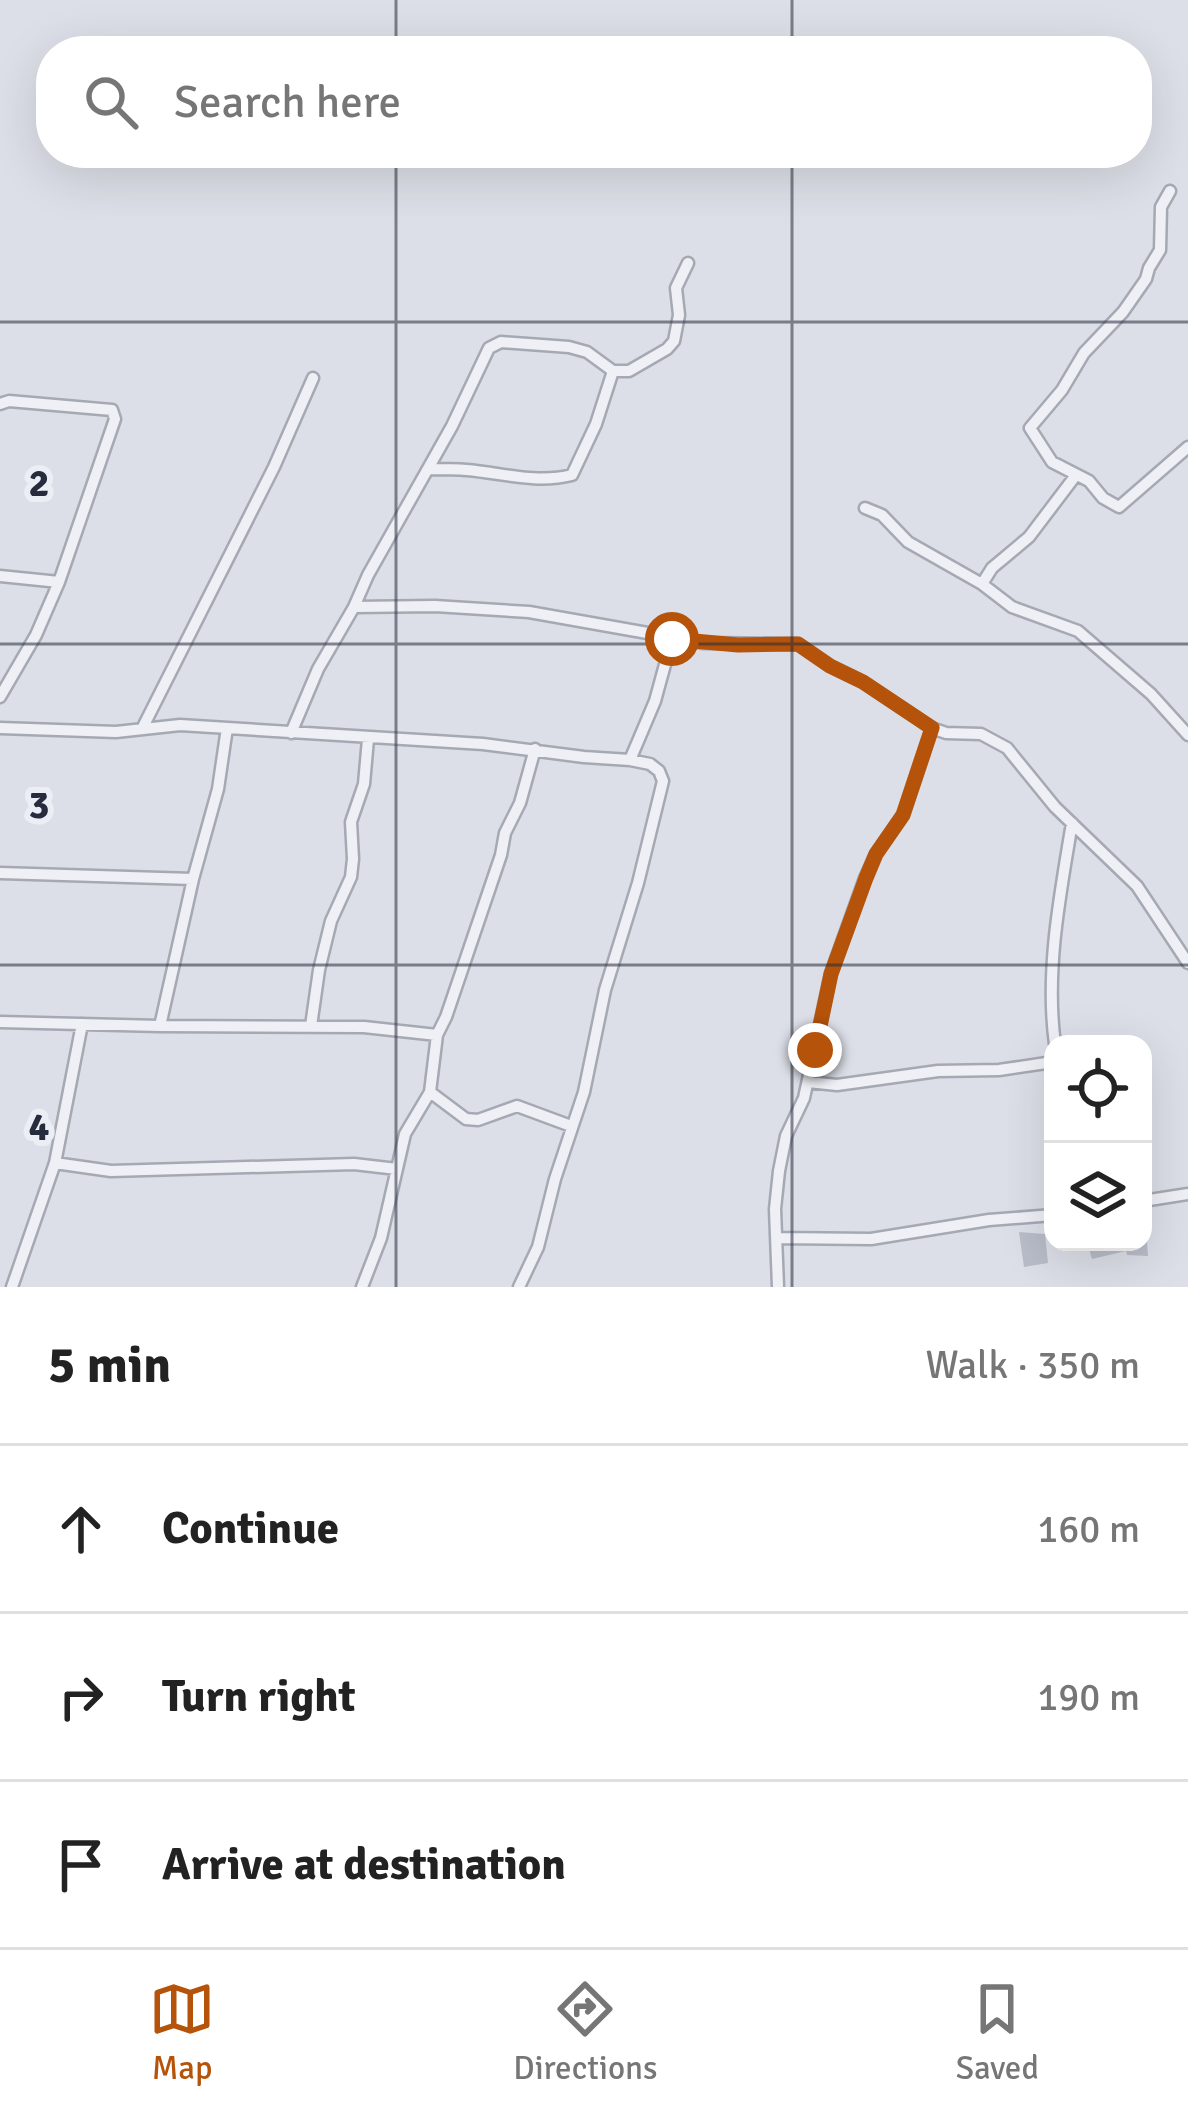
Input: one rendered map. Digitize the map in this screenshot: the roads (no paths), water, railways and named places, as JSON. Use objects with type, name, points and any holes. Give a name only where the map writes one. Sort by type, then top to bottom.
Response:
[{"type":"street","points":[[1170,191],[1161,207],[1160,250],[1146,280],[1030,426],[1047,456],[1089,481],[1103,498],[1119,507],[1188,447]]},
{"type":"street","points":[[291,733],[319,669],[493,344],[579,349],[613,371],[629,370],[674,341],[680,315],[676,288],[688,263]]},
{"type":"street","points":[[428,469],[511,477],[572,475],[596,424],[613,371]]},
{"type":"street","points":[[142,729],[274,467],[313,378]]},
{"type":"street","points":[[0,404],[70,405],[114,414],[59,582],[0,698]]},
{"type":"street","points":[[982,584],[992,568],[1029,537],[1076,475]]},
{"type":"street","points":[[865,508],[882,515],[921,550],[1012,607],[1078,631],[1151,694],[1188,735]]},
{"type":"street","points":[[0,576],[59,582]]},
{"type":"street","points":[[354,607],[529,612],[672,639],[798,644],[932,728],[981,734],[1007,748],[1072,823],[1137,886],[1188,963]]},
{"type":"street","points":[[630,760],[655,701],[672,639]]},
{"type":"street","points":[[0,728],[116,732],[180,724],[535,749],[630,760],[659,771],[663,782],[605,991],[584,1092],[538,1246],[518,1287]]},
{"type":"street","points":[[160,1026],[218,789],[227,728]]},
{"type":"street","points":[[778,1287],[776,1209],[786,1136],[808,1082],[831,974],[876,854],[903,815],[932,728]]},
{"type":"street","points":[[311,1026],[331,921],[351,877],[351,822],[364,784],[368,739]]},
{"type":"street","points":[[362,1287],[381,1238],[411,1120],[430,1092],[437,1035],[535,749]]},
{"type":"street","points":[[1054,1035],[1058,904],[1072,823]]},
{"type":"street","points":[[0,873],[194,879]]},
{"type":"street","points":[[0,1022],[364,1027],[437,1035]]},
{"type":"street","points":[[12,1287],[55,1163],[82,1024]]},
{"type":"street","points":[[808,1082],[837,1085],[1044,1062]]},
{"type":"street","points":[[430,1092],[466,1119],[478,1120],[514,1106],[571,1126]]},
{"type":"street","points":[[55,1163],[111,1172],[354,1164],[397,1168]]},
{"type":"street","points":[[1152,1200],[1188,1195]]},
{"type":"street","points":[[778,1238],[871,1239],[1044,1216]]}]
